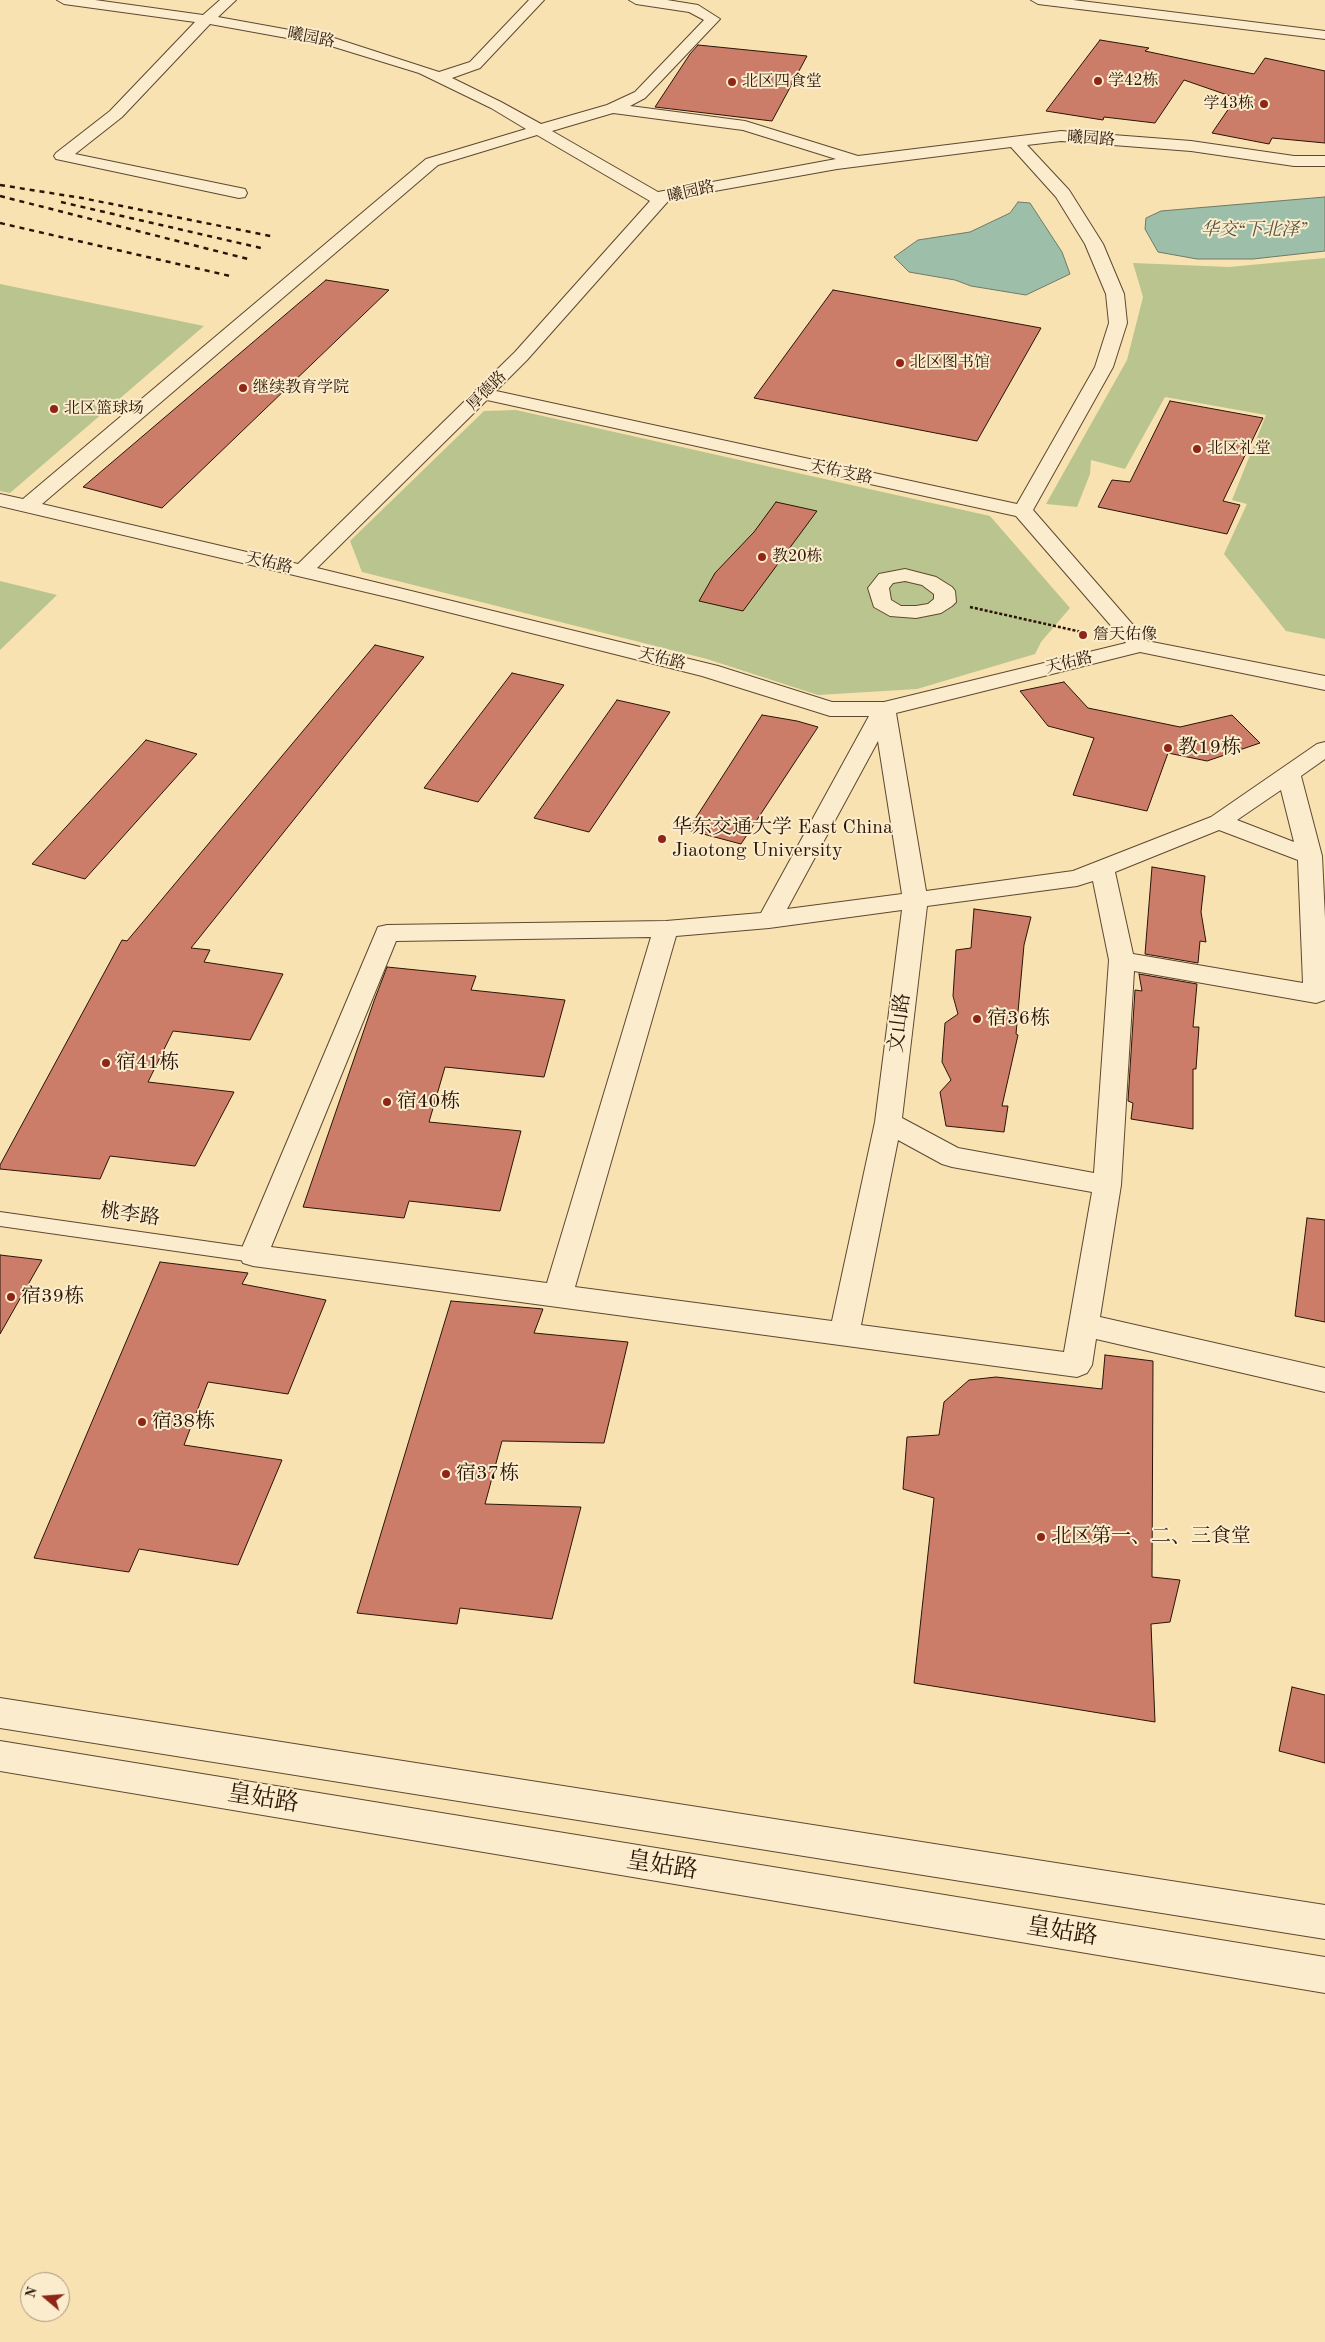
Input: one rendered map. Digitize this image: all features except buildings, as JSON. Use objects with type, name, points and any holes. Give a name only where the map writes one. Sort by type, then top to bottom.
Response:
[{"type":"street","name":"曦园路","points":[[64,0],[206,20],[334,42],[424,70],[496,105],[660,200],[664,194],[859,161],[1061,136],[1191,146],[1294,162],[1325,161]]},
{"type":"street","points":[[229,0],[206,20],[116,114],[62,156],[239,193]]},
{"type":"street","points":[[438,77],[475,65],[538,0]]},
{"type":"street","points":[[27,506],[432,162],[612,108],[640,94],[713,18],[693,8],[636,0]]},
{"type":"street","points":[[1038,0],[1325,35]]},
{"type":"street","points":[[612,108],[745,126],[859,161]]},
{"type":"street","points":[[1015,142],[1062,194],[1094,244],[1115,294],[1118,323],[1104,367],[1023,511],[1051,541],[1140,646]]},
{"type":"street","name":"厚德路","points":[[303,571],[521,356],[660,200]]},
{"type":"street","name":"天佑支路","points":[[484,394],[1023,511]]},
{"type":"street","name":"天佑路","points":[[0,500],[303,571],[710,671],[830,709],[884,709],[1140,646],[1325,683]]},
{"type":"street","points":[[769,920],[884,709]]},
{"type":"street","name":"文山路","points":[[844,1335],[888,1122],[915,901],[884,709]]},
{"type":"street","points":[[1102,868],[1122,960],[1107,1184],[1077,1365],[253,1255],[386,932],[666,929],[769,920],[1077,878],[1102,868],[1219,822],[1325,749]]},
{"type":"street","points":[[1122,960],[1316,994],[1310,856],[1289,774]]},
{"type":"street","points":[[1219,822],[1310,856]]},
{"type":"street","points":[[558,1296],[666,929]]},
{"type":"street","points":[[888,1122],[952,1157],[1107,1184]]},
{"type":"street","points":[[1083,1325],[1325,1380]]},
{"type":"street","name":"皇姑路","points":[[0,1713],[1325,1922]]},
{"type":"street","name":"皇姑路","points":[[0,1756],[1325,1975]]},
{"type":"lane","name":"桃李路","points":[[0,1219],[253,1255]]},
{"type":"path","points":[[945,602],[1140,646]]},
{"type":"green space","points":[[1325,258],[1325,639],[1286,631],[1224,554],[1247,504],[1232,500],[1266,415],[1165,397],[1125,469],[1091,460],[1090,474],[1077,507],[1046,504],[1127,360],[1143,297],[1133,263],[1229,267]]},
{"type":"green space","name":"北区篮球场","points":[[0,284],[204,326],[10,493],[0,491]]},
{"type":"green space","points":[[516,410],[990,516],[1070,608],[1041,642],[1035,654],[917,689],[818,695],[707,659],[362,572],[350,541],[484,411]]},
{"type":"green space","points":[[0,581],[57,595],[0,650]]},
{"type":"water","name":"华交“下北泽”","points":[[1325,197],[1325,251],[1253,259],[1197,259],[1158,252],[1145,229],[1146,218],[1161,211]]},
{"type":"water","points":[[1018,202],[1030,203],[1062,252],[1070,274],[1026,295],[971,286],[955,280],[909,272],[894,257],[918,240],[970,232],[1010,213]]},
{"type":"railway","points":[[0,185],[82,198],[275,237]]},
{"type":"railway","points":[[0,196],[248,259]]},
{"type":"railway","points":[[61,202],[261,248]]},
{"type":"railway","points":[[0,223],[230,276]]},
{"type":"place","name":"学42栋","points":[[1098,81]]},
{"type":"place","name":"北区四食堂","points":[[732,82]]},
{"type":"place","name":"学43栋","points":[[1264,104]]},
{"type":"place","name":"北区图书馆","points":[[900,363]]},
{"type":"place","name":"继续教育学院","points":[[243,388]]},
{"type":"place","name":"北区篮球场","points":[[54,409]]},
{"type":"place","name":"北区礼堂","points":[[1197,449]]},
{"type":"place","name":"教20栋","points":[[762,557]]},
{"type":"place","name":"詹天佑像","points":[[1083,635]]},
{"type":"place","name":"教19栋","points":[[1168,748]]},
{"type":"place","name":"华东交通大学 East China Jiaotong University","points":[[662,839]]},
{"type":"place","name":"宿36栋","points":[[977,1019]]},
{"type":"place","name":"宿41栋","points":[[106,1063]]},
{"type":"place","name":"宿40栋","points":[[387,1102]]},
{"type":"place","name":"宿39栋","points":[[11,1297]]},
{"type":"place","name":"宿38栋","points":[[142,1422]]},
{"type":"place","name":"宿37栋","points":[[446,1474]]},
{"type":"place","name":"北区第一、二、三食堂","points":[[1041,1537]]}]
